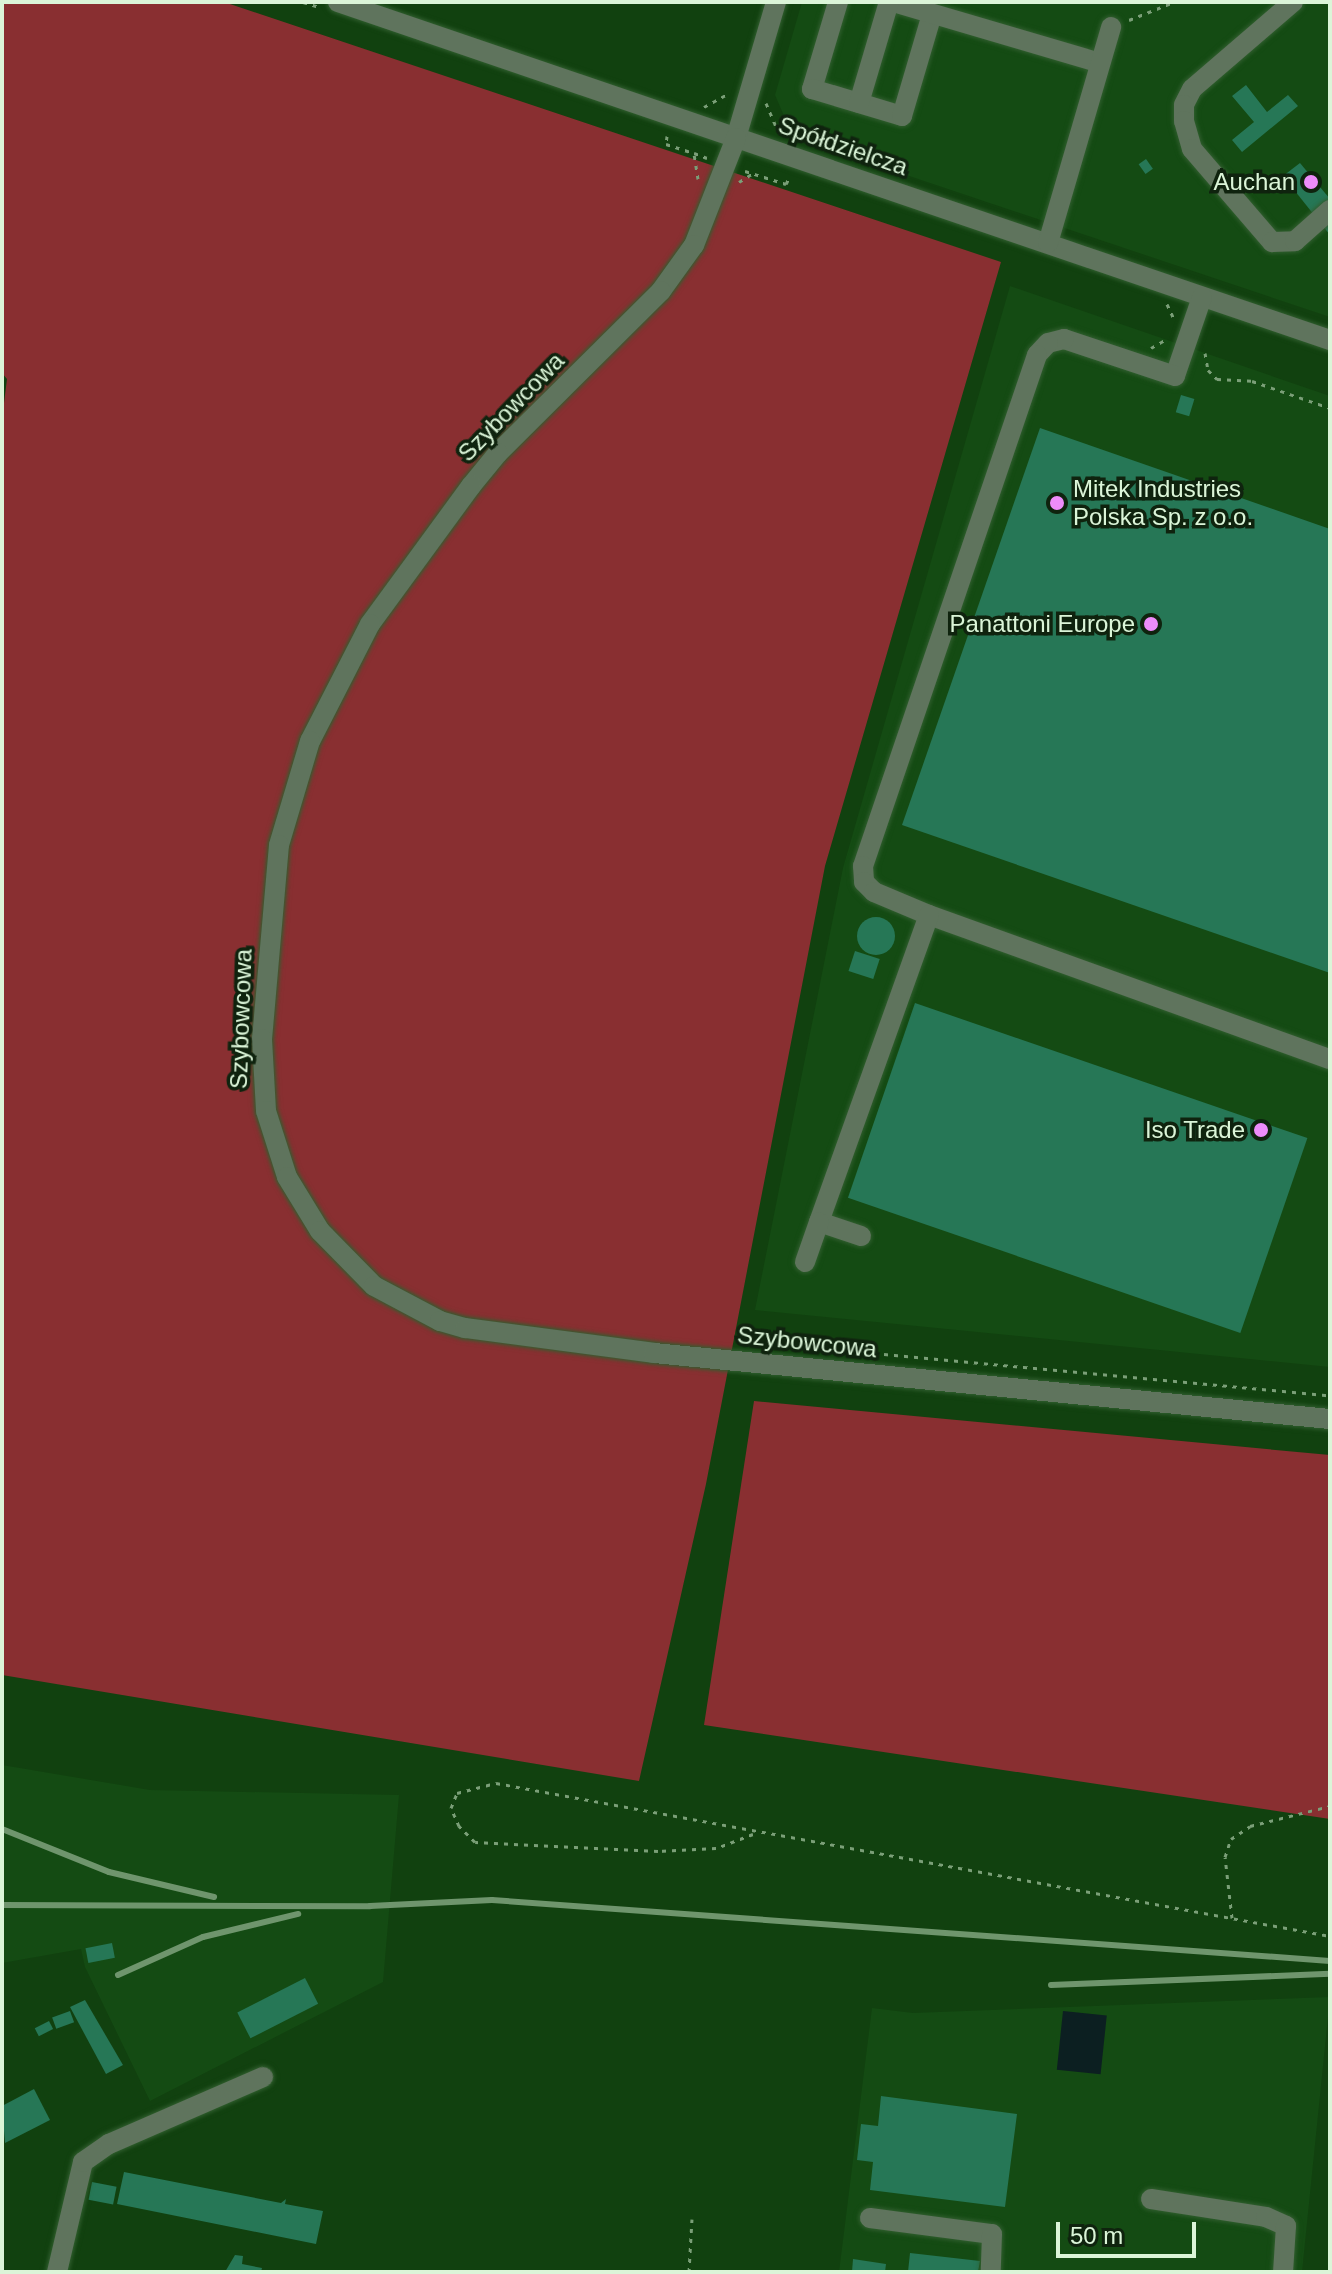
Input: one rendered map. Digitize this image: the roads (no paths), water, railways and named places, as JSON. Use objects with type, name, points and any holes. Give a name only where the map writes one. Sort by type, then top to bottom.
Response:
[{"type":"street","name":"Spółdzielcza","points":[[338,2],[1330,340]]},
{"type":"street","name":"Szybowcowa","points":[[776,2],[736,138],[704,226],[679,269],[498,453],[370,624],[328,698],[290,798],[279,845],[264,993],[262,1078],[274,1144],[287,1177],[320,1231],[374,1286],[440,1321],[465,1328],[654,1353],[1330,1419]]},
{"type":"street","points":[[838,2],[812,89],[902,116],[932,14]]},
{"type":"street","points":[[859,103],[891,2],[1100,63]]},
{"type":"street","points":[[1293,2],[1192,89],[1184,105],[1184,121],[1192,149],[1272,242],[1295,241],[1330,210]]},
{"type":"street","points":[[1048,243],[1111,27]]},
{"type":"street","points":[[1202,297],[1175,376],[1064,339],[1048,343],[1037,355],[863,866],[864,882],[874,892],[929,915],[1330,1059]]},
{"type":"street","points":[[805,1262],[929,915]]},
{"type":"street","points":[[819,1222],[861,1236]]},
{"type":"street","points":[[57,2272],[83,2162],[109,2144],[263,2077]]},
{"type":"street","points":[[1151,2199],[1266,2217],[1286,2226],[1283,2272]]},
{"type":"street","points":[[870,2218],[992,2234],[991,2272]]},
{"type":"railway","points":[[2,1829],[109,1872],[214,1897]]},
{"type":"railway","points":[[2,1905],[370,1906],[492,1900],[1330,1961]]},
{"type":"railway","points":[[118,1975],[203,1937],[298,1914]]},
{"type":"railway","points":[[1051,1985],[1330,1974]]},
{"type":"place","name":"Auchan","points":[[1311,182]]},
{"type":"place","name":"Mitek Industries Polska Sp. z o.o.","points":[[1057,503]]},
{"type":"place","name":"Panattoni Europe","points":[[1151,624]]},
{"type":"place","name":"Iso Trade","points":[[1261,1130]]}]
